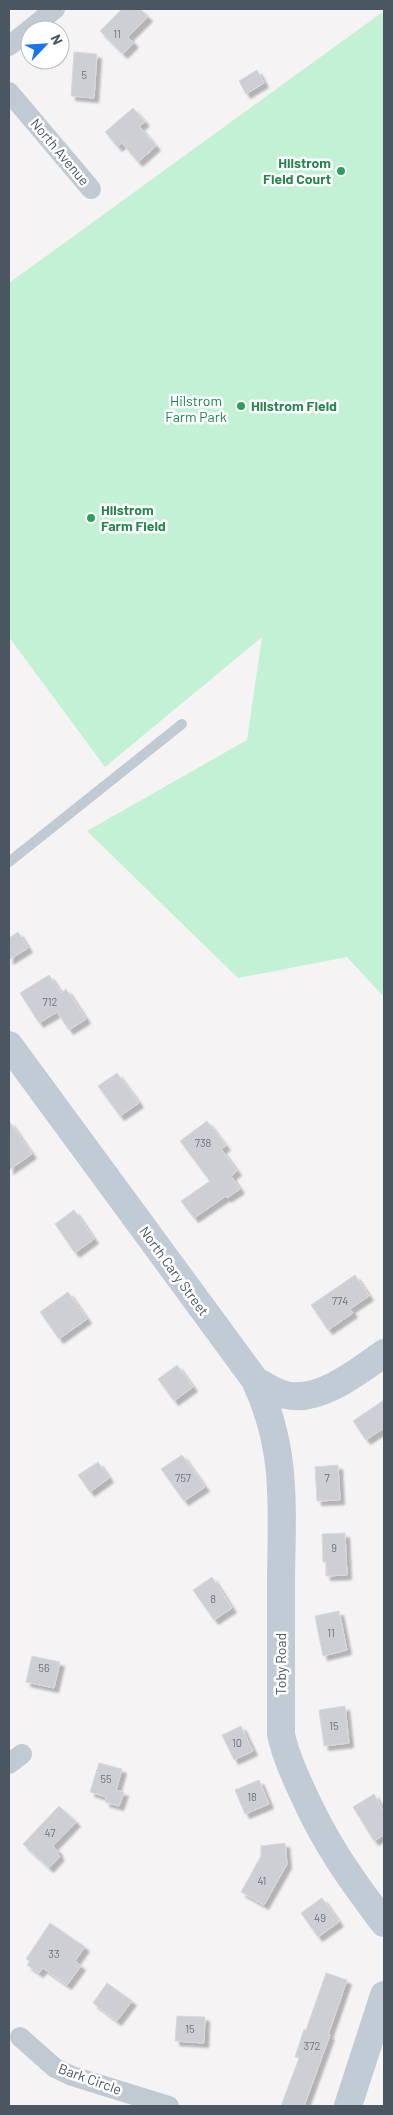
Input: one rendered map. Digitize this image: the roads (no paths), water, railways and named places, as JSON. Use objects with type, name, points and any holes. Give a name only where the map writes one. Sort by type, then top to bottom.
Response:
[{"type":"main road","name":"North Cary Street","points":[[9,1045],[254,1380],[272,1391],[287,1396],[304,1396],[334,1386],[384,1353]]},
{"type":"main road","name":"Toby Road","points":[[254,1380],[266,1404],[272,1422],[281,1473],[280,1734],[284,1749],[316,1824],[346,1872],[384,1923]]},
{"type":"main road","points":[[348,2106],[384,1995]]},
{"type":"street","points":[[9,46],[55,9]]},
{"type":"street","name":"North Avenue","points":[[9,92],[91,189]]},
{"type":"street","name":"Bark Circle","points":[[20,2038],[55,2068],[72,2076],[169,2106]]},
{"type":"lane","points":[[9,862],[182,724]]},
{"type":"place","name":"Hilstrom Field Court","points":[[341,171]]},
{"type":"place","name":"Hilstrom Field","points":[[241,406]]},
{"type":"place","name":"Hilstrom Farm Field","points":[[91,518]]},
{"type":"park label","name":"Hilstrom Farm Park","points":[[196,410]]}]
